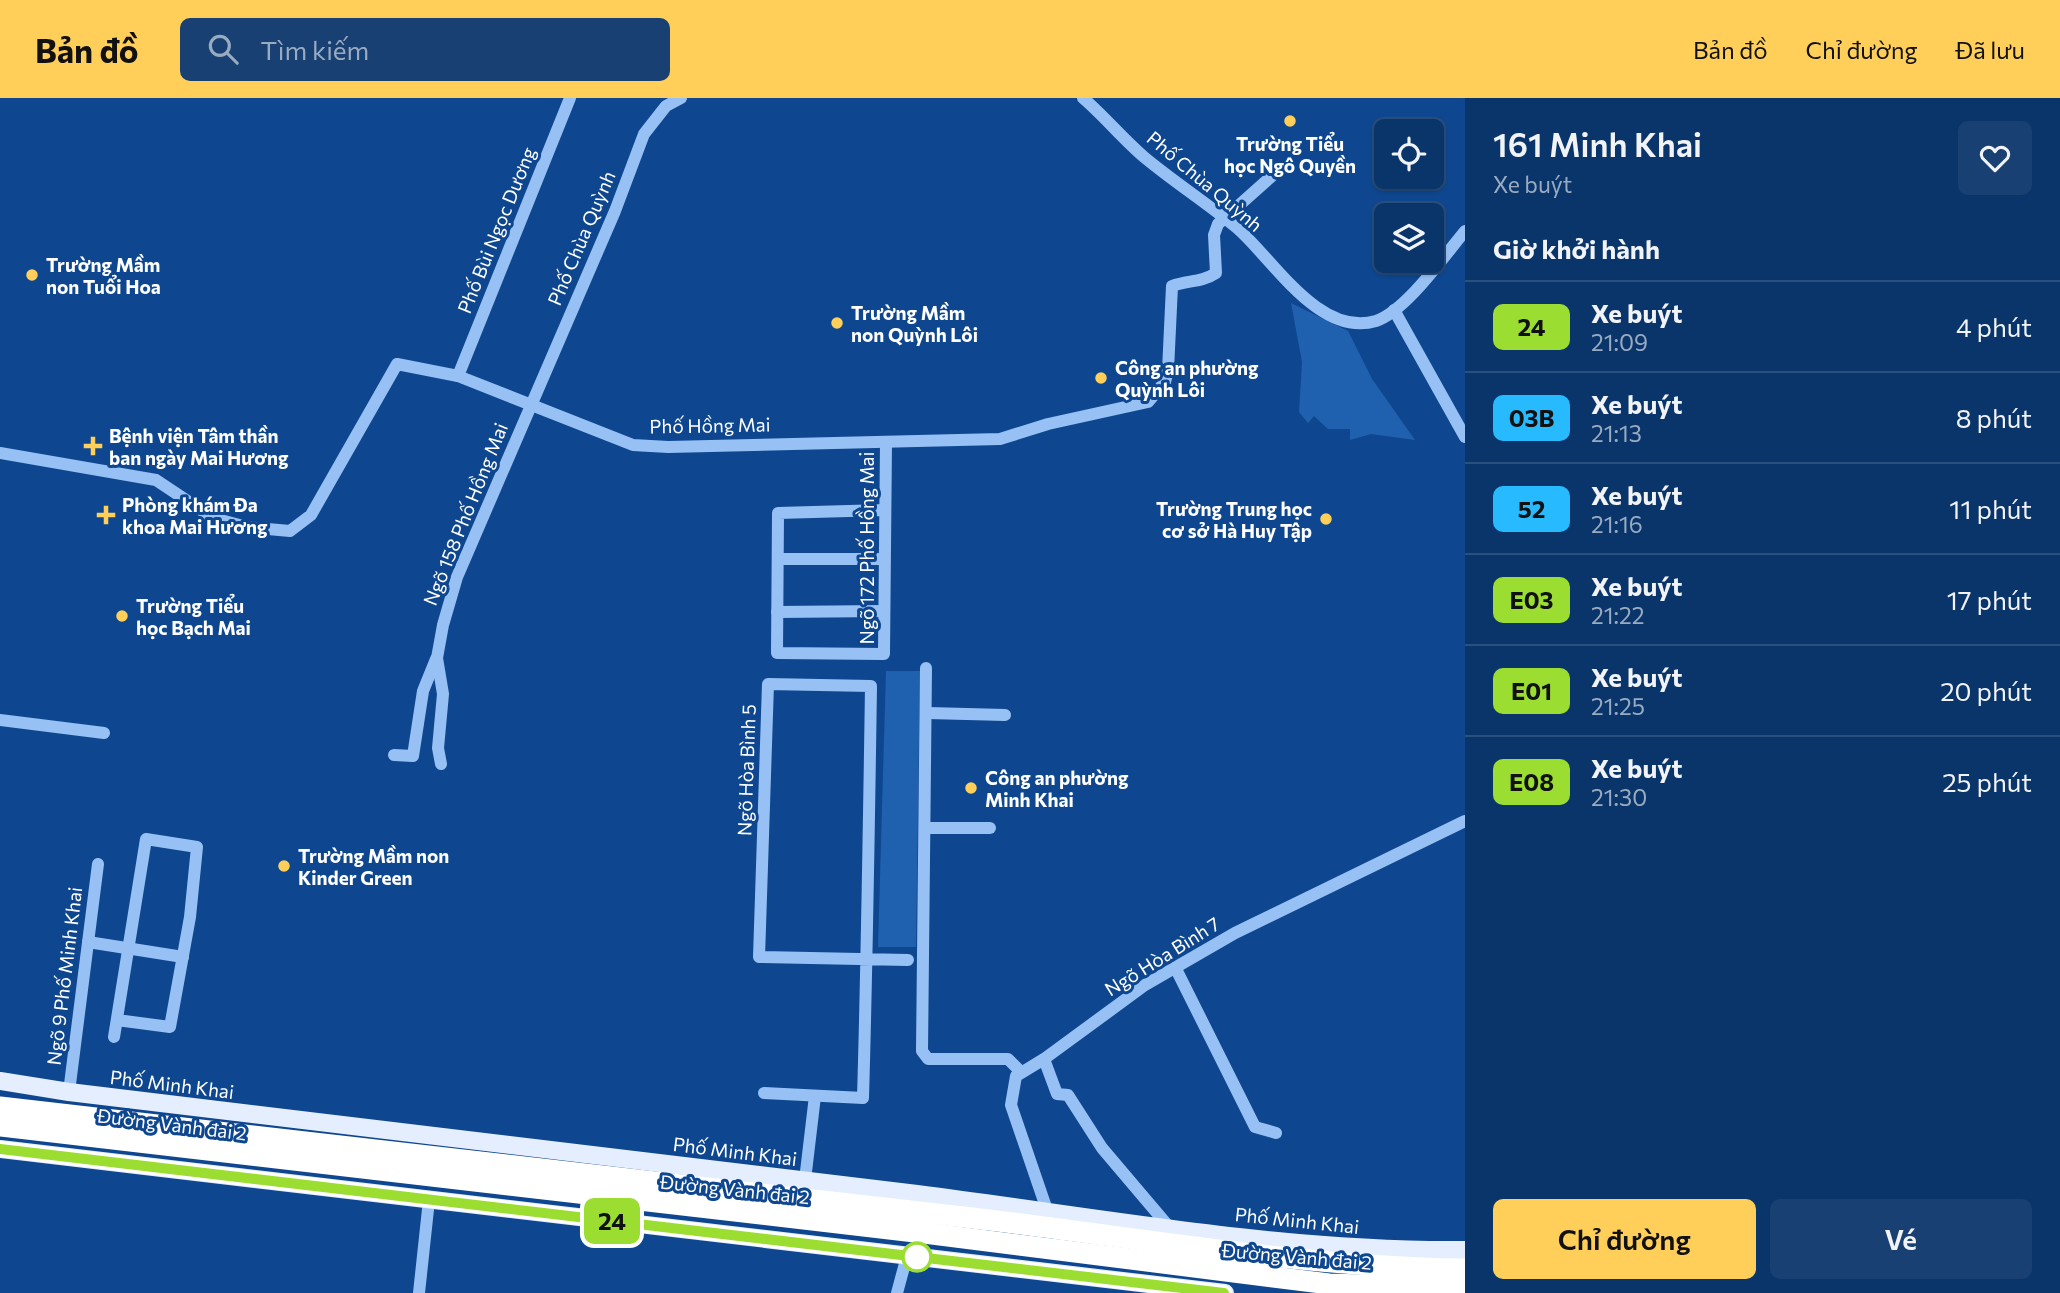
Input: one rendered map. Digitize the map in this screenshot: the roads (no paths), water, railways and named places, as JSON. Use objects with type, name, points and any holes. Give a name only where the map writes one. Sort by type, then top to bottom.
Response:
[{"type":"highway","name":"Đường Vành đai 2","points":[[0,1107],[975,1218],[1298,1260],[1362,1267],[1465,1269]]},
{"type":"highway","name":"Đường Vành đai 2","points":[[0,1126],[932,1234],[1289,1280],[1465,1288]]},
{"type":"main road","name":"Phố Minh Khai","points":[[0,1081],[69,1092],[1169,1227],[1368,1249],[1465,1250]]},
{"type":"main road","points":[[0,1149],[907,1255],[1161,1290],[1225,1293]]},
{"type":"main road","points":[[628,1223],[642,1213],[651,1194],[647,1171],[633,1160]]},
{"type":"main road","points":[[734,1235],[719,1220],[714,1197],[722,1182],[740,1173]]},
{"type":"street","name":"Phố Bùi Ngọc Dương","points":[[458,376],[570,98]]},
{"type":"street","name":"Phố Chùa Quỳnh","points":[[530,404],[615,211],[644,134],[666,106],[681,98]]},
{"type":"street","name":"Phố Chùa Quỳnh","points":[[1083,98],[1143,156],[1239,230],[1291,287],[1328,313],[1352,324],[1377,321],[1394,310],[1465,231]]},
{"type":"street","points":[[1223,218],[1282,167]]},
{"type":"street","name":"Phố Hồng Mai","points":[[0,453],[156,480],[213,518],[247,527],[290,531],[311,515],[397,364],[458,376],[633,445],[668,447],[1000,439],[1048,424],[1148,402],[1165,382],[1168,370],[1172,286],[1182,282],[1203,282],[1216,272],[1214,235],[1223,218]]},
{"type":"street","points":[[1394,310],[1465,437]]},
{"type":"street","name":"Ngõ 158 Phố Hồng Mai","points":[[441,764],[439,748],[443,694],[437,658],[443,625],[457,577],[530,404]]},
{"type":"street","name":"Ngõ 172 Phố Hồng Mai","points":[[777,612],[777,653],[884,654],[886,442]]},
{"type":"street","points":[[884,510],[778,513],[777,612],[884,611]]},
{"type":"street","points":[[779,559],[884,559]]},
{"type":"street","points":[[394,755],[413,756],[423,691],[437,658]]},
{"type":"street","points":[[926,668],[928,713],[922,1042],[924,1056],[936,1060],[1008,1059],[1021,1072],[1012,1083],[1011,1105],[1046,1210]]},
{"type":"street","name":"Ngõ Hòa Bình 5","points":[[764,1093],[863,1098],[867,959],[871,686],[768,684],[759,957],[867,959],[908,960]]},
{"type":"street","points":[[928,713],[1005,715]]},
{"type":"street","points":[[0,720],[104,733]]},
{"type":"street","name":"Ngõ Hòa Bình 7","points":[[1021,1072],[1044,1059],[1145,985],[1246,928],[1465,821]]},
{"type":"street","points":[[925,828],[990,828]]},
{"type":"street","points":[[114,1037],[146,839],[197,847],[183,957],[170,1027],[117,1020]]},
{"type":"street","name":"Ngõ 9 Phố Minh Khai","points":[[69,1092],[98,864]]},
{"type":"street","points":[[88,942],[183,957]]},
{"type":"street","points":[[1176,969],[1255,1127],[1276,1133]]},
{"type":"street","points":[[1044,1059],[1058,1094],[1068,1095],[1101,1148],[1169,1227]]},
{"type":"street","points":[[805,1181],[815,1096]]},
{"type":"street","points":[[419,1293],[429,1200]]},
{"type":"street","points":[[897,1293],[907,1255]]},
{"type":"place","name":"Trường Tiểu học Ngô Quyền","points":[[1290,121]]},
{"type":"place","name":"Trường Mầm non Tuổi Hoa","points":[[32,275]]},
{"type":"place","name":"Trường Mầm non Quỳnh Lôi","points":[[837,323]]},
{"type":"place","name":"Công an phường Quỳnh Lôi","points":[[1101,378]]},
{"type":"place","name":"Bệnh viện Tâm thần ban ngày Mai Hương","points":[[93,446]]},
{"type":"place","name":"Phòng khám Đa khoa Mai Hương","points":[[106,515]]},
{"type":"place","name":"Trường Trung học cơ sở Hà Huy Tập","points":[[1326,519]]},
{"type":"place","name":"Trường Tiểu học Bạch Mai","points":[[122,616]]},
{"type":"place","name":"Công an phường Minh Khai","points":[[971,788]]},
{"type":"place","name":"Trường Mầm non Kinder Green","points":[[284,866]]}]
